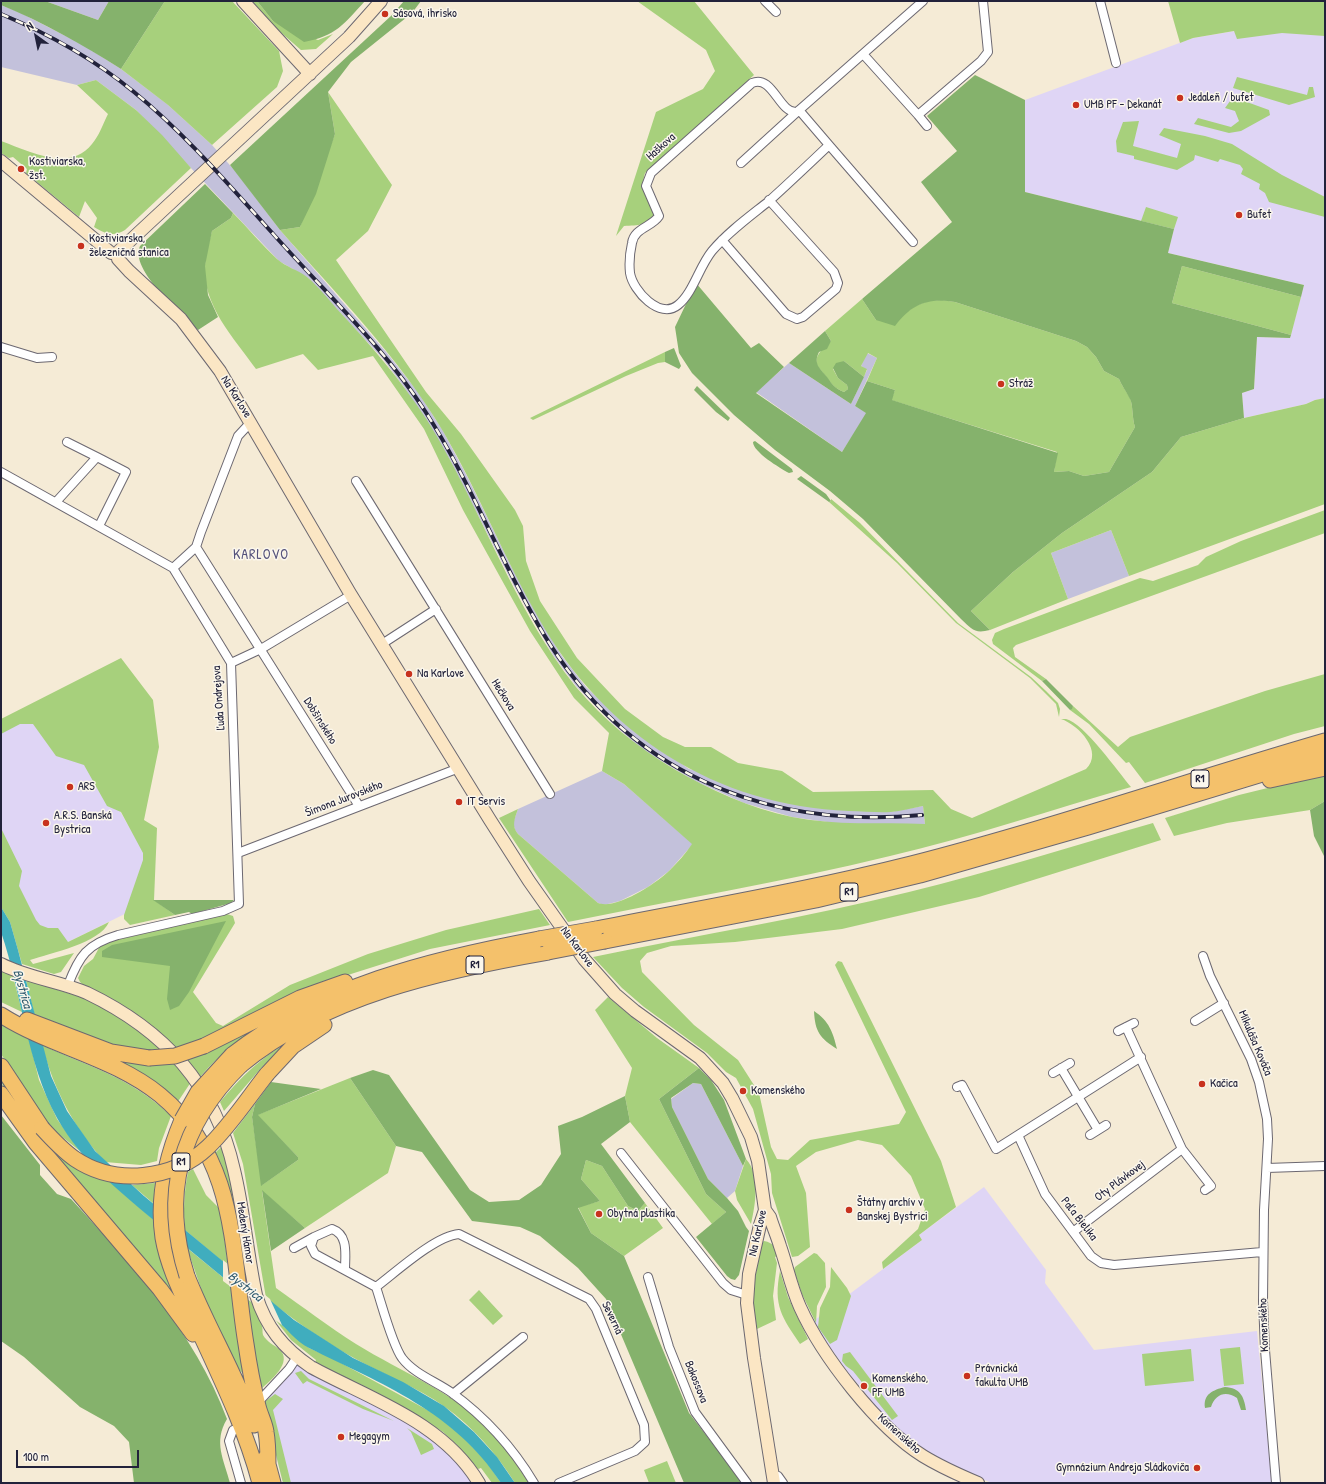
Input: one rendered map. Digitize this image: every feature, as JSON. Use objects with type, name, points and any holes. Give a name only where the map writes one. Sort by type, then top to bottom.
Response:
[{"type":"highway","name":"R1","points":[[273,1483],[249,1410],[199,1305],[187,1276],[179,1248],[175,1215],[177,1178],[181,1160],[190,1135],[205,1106],[220,1087],[237,1060],[267,1046],[299,1027],[356,1001],[403,984],[459,969],[548,952],[601,935],[912,864],[1167,790],[1325,741]]},
{"type":"highway","name":"R1","points":[[260,1483],[238,1414],[169,1264],[163,1238],[161,1198],[169,1154],[182,1120],[198,1092],[237,1060],[265,1031],[326,1000],[373,980],[460,954],[539,939],[601,935],[816,900],[920,875],[1088,827],[1325,755]]},
{"type":"highway","points":[[1208,791],[1325,768]]},
{"type":"highway","points":[[48,1035],[111,1052],[149,1058],[175,1056],[204,1046],[276,1009],[326,988],[426,956],[460,954]]},
{"type":"highway","points":[[1,1066],[42,1128],[56,1143],[76,1160],[99,1171],[116,1175],[153,1175],[182,1165],[207,1148],[220,1135],[267,1074],[293,1046],[342,1015],[376,1000],[403,984]]},
{"type":"highway","points":[[1,1006],[12,1019],[129,1075],[159,1095],[185,1119],[208,1156],[222,1187],[228,1209],[253,1387],[266,1432],[268,1465]]},
{"type":"highway","points":[[1,1094],[36,1143],[160,1289],[188,1328],[209,1353]]},
{"type":"highway","points":[[188,1328],[232,1418],[254,1483]]},
{"type":"street","points":[[243,1],[310,74]]},
{"type":"street","points":[[116,254],[349,37],[382,1]]},
{"type":"street","points":[[765,1],[776,12]]},
{"type":"street","points":[[741,163],[923,1]]},
{"type":"street","points":[[918,115],[986,57],[988,47],[983,1]]},
{"type":"street","points":[[1100,1],[1116,64]]},
{"type":"street","points":[[863,54],[927,126]]},
{"type":"street","name":"Haškova","points":[[829,145],[770,200],[722,240],[702,266],[683,301],[672,309],[661,308],[642,297],[633,282],[630,273],[633,239],[638,232],[656,221],[659,216],[646,186],[651,172],[746,88],[756,82],[765,84],[790,110],[798,111],[829,145],[913,242]]},
{"type":"street","name":"Na Karlove","points":[[1,161],[116,254],[129,271],[181,319],[194,334],[220,371],[251,422],[351,595],[529,880],[584,959],[602,980],[635,1012],[700,1058],[723,1083],[732,1098],[751,1137],[758,1161],[766,1210],[758,1233],[749,1274],[747,1295],[754,1358],[774,1479]]},
{"type":"street","points":[[722,240],[786,314],[792,318],[803,317],[836,289],[838,284],[834,272],[770,200]]},
{"type":"street","points":[[1,347],[37,358],[52,357]]},
{"type":"street","points":[[173,568],[196,547],[238,436],[251,422]]},
{"type":"street","points":[[68,442],[126,472],[99,526]]},
{"type":"street","points":[[56,502],[98,457]]},
{"type":"street","name":"Ľuda Ondrejova","points":[[1,472],[173,568],[231,663],[239,904],[223,911],[101,940],[82,954],[75,967],[68,986]]},
{"type":"street","name":"Hečkova","points":[[356,481],[550,794]]},
{"type":"street","name":"Dobšinského","points":[[196,547],[359,806]]},
{"type":"street","points":[[231,663],[261,649],[351,595]]},
{"type":"street","points":[[382,644],[436,609]]},
{"type":"street","name":"Šimona Jurovského","points":[[238,853],[459,768]]},
{"type":"street","name":"Mikuláša Kováča","points":[[1203,956],[1206,967],[1251,1059],[1259,1082],[1267,1119],[1268,1168]]},
{"type":"street","name":"Medený Hámor","points":[[3,966],[68,986],[87,994],[138,1022],[171,1049],[205,1094],[226,1141],[234,1170],[254,1285],[261,1309],[272,1331],[296,1357],[316,1370],[427,1428],[453,1448],[479,1483]]},
{"type":"street","points":[[1196,1021],[1224,1003]]},
{"type":"street","points":[[1118,1031],[1130,1025],[1141,1057],[1182,1149],[1211,1186],[1205,1190]]},
{"type":"street","points":[[957,1088],[962,1085],[996,1149],[1141,1057]]},
{"type":"street","points":[[1053,1073],[1070,1063]]},
{"type":"street","points":[[1061,1068],[1098,1130]]},
{"type":"street","points":[[1090,1135],[1106,1125]]},
{"type":"street","name":"Paľa Bielika","points":[[1018,1135],[1045,1194],[1096,1260],[1106,1265],[1262,1252]]},
{"type":"street","name":"Oty Plávkovej","points":[[1073,1232],[1182,1149]]},
{"type":"street","points":[[621,1153],[723,1283],[731,1290],[747,1295]]},
{"type":"street","points":[[1268,1168],[1325,1166]]},
{"type":"street","name":"Komenského","points":[[1268,1168],[1265,1182],[1262,1252],[1265,1350],[1276,1483]]},
{"type":"street","name":"Komenského","points":[[766,1210],[770,1217],[793,1288],[804,1315],[822,1345],[852,1387],[882,1420],[909,1446],[938,1465],[978,1483]]},
{"type":"street","points":[[294,1248],[332,1229],[338,1231],[344,1237],[345,1270]]},
{"type":"street","points":[[758,1233],[775,1236]]},
{"type":"street","name":"Severná","points":[[376,1287],[438,1240],[451,1234],[459,1234],[589,1299],[596,1309],[644,1425],[645,1442],[635,1451],[558,1483]]},
{"type":"street","points":[[314,1237],[311,1246],[315,1254],[376,1287],[402,1358],[415,1370],[453,1394],[479,1415],[498,1434],[515,1455],[534,1483]]},
{"type":"street","name":"Bakossova","points":[[648,1277],[669,1347],[693,1408],[740,1476],[748,1483]]},
{"type":"street","points":[[453,1394],[523,1337]]},
{"type":"street","points":[[262,1398],[285,1373],[296,1357]]},
{"type":"street","points":[[233,1430],[229,1441],[241,1483]]},
{"type":"street","points":[[774,1479],[778,1476],[784,1483]]},
{"type":"shaded area","points":[[45,1],[109,1],[98,20]]},
{"type":"shaded area","points":[[1,5],[21,13],[83,45],[121,69],[167,104],[212,145],[236,172],[280,230],[387,353],[418,392],[443,431],[511,566],[540,620],[562,656],[586,687],[623,722],[689,769],[890,812],[923,806],[925,824],[841,824],[792,817],[744,803],[693,780],[643,750],[613,724],[576,686],[553,655],[514,586],[450,460],[404,387],[383,359],[308,278],[279,261],[136,110],[96,80],[77,85],[1,67]]},
{"type":"shaded area","points":[[1325,16],[1325,398],[1306,404],[1244,418],[1242,393],[1254,389],[1257,337],[1290,338],[1304,285],[1168,253],[1174,229],[1025,192],[1025,100],[1193,38]]},
{"type":"shaded area","points":[[867,353],[877,358],[855,406],[867,413],[842,452],[756,392],[789,363],[851,404],[867,370],[861,366]]},
{"type":"shaded area","points":[[1111,530],[1129,576],[1068,599],[1051,553]]},
{"type":"shaded area","points":[[32,706],[89,758],[145,854],[153,900],[68,942],[33,950],[1,901],[1,720]]},
{"type":"shaded area","points":[[602,771],[624,784],[693,844],[669,871],[648,887],[620,901],[604,905],[598,903],[518,834],[513,823],[518,809]]},
{"type":"shaded area","points":[[693,1083],[701,1084],[743,1166],[735,1191],[727,1198],[708,1179],[672,1107],[671,1099]]},
{"type":"shaded area","points":[[984,1187],[1046,1270],[1045,1283],[1094,1350],[1257,1331],[1272,1483],[992,1483],[960,1470],[912,1443],[884,1416],[848,1372],[812,1322],[922,1240],[919,1235]]},
{"type":"shaded area","points":[[301,1358],[432,1426],[480,1483],[283,1483],[263,1403]]},
{"type":"green space","points":[[1,1],[45,1],[98,20],[109,1],[165,1],[121,69],[62,34],[1,5]]},
{"type":"green space","points":[[165,1],[232,1],[279,51],[283,71],[277,87],[212,145],[168,105],[121,69]]},
{"type":"green space","points":[[251,1],[257,1],[273,21],[318,40],[333,34],[316,49],[301,50],[278,30]]},
{"type":"green space","points":[[257,1],[365,1],[339,28],[324,36],[304,42],[273,21]]},
{"type":"green space","points":[[404,1],[421,1],[412,13],[351,62],[328,92],[335,134],[316,194],[300,227],[280,230],[230,165],[392,15]]},
{"type":"green space","points":[[637,1],[694,1],[754,75],[645,173],[643,184],[645,194],[655,213],[646,223],[624,226],[616,236],[656,112],[703,89],[715,71],[706,50]]},
{"type":"green space","points":[[1168,1],[1325,1],[1325,36],[1282,33],[1237,39],[1234,31],[1193,38],[1180,43]]},
{"type":"green space","points":[[975,75],[1025,100],[1025,192],[1174,229],[1168,253],[1304,285],[1301,297],[1182,266],[1172,303],[1291,335],[1290,338],[1257,337],[1254,389],[1242,393],[1244,418],[1181,437],[1152,472],[1062,533],[1013,572],[971,611],[990,630],[985,631],[977,631],[971,628],[863,519],[830,491],[775,450],[734,415],[692,373],[679,353],[675,327],[696,283],[751,348],[759,343],[784,367],[756,393],[842,452],[866,413],[855,406],[867,381],[895,390],[892,400],[1058,453],[1054,472],[1069,471],[1084,476],[1109,472],[1135,427],[1132,404],[1119,379],[1104,371],[1096,357],[1087,347],[1076,341],[955,302],[936,301],[921,304],[908,312],[895,326],[876,320],[862,299],[952,222],[921,182],[957,151],[927,116]]},
{"type":"green space","points":[[1237,77],[1307,95],[1309,87],[1313,87],[1315,97],[1289,105],[1233,88]]},
{"type":"green space","points":[[96,80],[136,110],[162,135],[191,168],[125,230],[113,234],[106,233],[94,227],[97,218],[85,201],[79,217],[26,173],[27,169],[13,157],[9,158],[1,153],[1,141],[48,157],[72,157],[83,153],[99,134],[108,114],[77,85]]},
{"type":"green space","points":[[328,92],[392,185],[368,231],[336,260],[426,392],[461,434],[515,510],[523,526],[526,561],[540,601],[577,658],[625,709],[663,737],[685,747],[711,747],[738,763],[782,771],[813,792],[933,790],[951,809],[972,818],[1086,769],[1091,762],[1091,747],[1082,733],[1068,722],[1061,719],[1066,719],[1082,729],[1110,760],[1131,787],[920,849],[769,883],[568,922],[499,818],[518,809],[514,825],[518,834],[598,903],[615,903],[636,894],[656,882],[673,867],[692,844],[624,784],[602,771],[609,733],[574,698],[530,631],[463,510],[424,429],[373,356],[318,370],[303,354],[256,369],[229,333],[214,307],[209,294],[205,280],[205,261],[212,231],[231,218],[233,213],[277,259],[307,277],[315,284],[373,349],[407,391],[427,420],[446,453],[533,624],[553,656],[576,687],[610,722],[660,761],[731,798],[761,809],[792,817],[825,822],[925,824],[923,806],[895,812],[849,811],[800,806],[754,795],[710,778],[668,756],[631,729],[596,697],[566,660],[539,619],[514,573],[457,456],[427,405],[367,328],[280,230],[300,227],[335,134]]},
{"type":"green space","points":[[1233,97],[1269,110],[1270,115],[1241,131],[1229,133],[1194,124],[1198,118],[1231,127],[1239,121],[1235,111],[1225,108]]},
{"type":"green space","points":[[1139,121],[1133,146],[1177,158],[1181,144],[1159,135],[1164,128],[1205,136],[1232,144],[1282,175],[1325,197],[1325,217],[1269,202],[1265,193],[1259,189],[1260,184],[1241,174],[1243,169],[1240,165],[1220,159],[1218,162],[1195,155],[1194,160],[1177,170],[1134,159],[1134,156],[1117,152],[1116,141],[1123,122]]},
{"type":"green space","points":[[205,184],[233,213],[231,218],[212,231],[205,266],[208,295],[218,317],[198,330],[149,279],[142,267],[139,256],[140,246]]},
{"type":"green space","points":[[1146,207],[1178,217],[1174,229],[1141,221]]},
{"type":"green space","points":[[1182,266],[1301,297],[1291,335],[1172,303]]},
{"type":"green space","points":[[862,299],[876,320],[904,314],[915,306],[928,301],[942,300],[955,302],[1076,341],[1087,347],[1096,357],[1104,371],[1119,379],[1132,404],[1135,427],[1109,472],[1084,476],[1069,471],[1054,472],[1057,452],[891,400],[895,390],[867,381],[877,358],[868,353],[861,366],[867,369],[864,377],[844,361],[833,369],[838,378],[847,385],[848,389],[844,392],[836,388],[819,368],[817,364],[817,356],[831,341],[825,331]]},
{"type":"green space","points":[[825,331],[831,341],[827,349],[819,352],[817,356],[817,363],[832,384],[844,392],[848,389],[847,385],[838,378],[833,368],[836,363],[844,361],[864,377],[851,404],[789,363]]},
{"type":"green space","points":[[674,348],[681,366],[679,369],[665,362],[665,352]]},
{"type":"green space","points":[[665,352],[665,362],[658,363],[626,376],[533,420],[530,418]]},
{"type":"green space","points":[[697,386],[730,418],[728,421],[716,412],[694,390]]},
{"type":"green space","points":[[1325,398],[1325,504],[1129,576],[1111,530],[1051,553],[1068,599],[990,630],[971,611],[1013,572],[1062,533],[1152,472],[1181,437],[1244,418],[1306,404]]},
{"type":"green space","points":[[755,441],[792,469],[793,472],[789,473],[762,455],[754,446],[753,442]]},
{"type":"green space","points":[[801,476],[826,494],[831,501],[829,502],[797,479]]},
{"type":"green space","points":[[831,499],[860,523],[958,623],[1031,677],[1046,691],[1058,703],[1060,709],[1059,717],[1056,704],[1030,678],[956,623],[897,563],[829,502]]},
{"type":"green space","points":[[1325,510],[1325,533],[1016,645],[1013,648],[1015,657],[1046,679],[1042,681],[993,644],[992,640],[995,633],[1004,629],[1140,578],[1153,581],[1198,565],[1206,557],[1241,541]]},
{"type":"green space","points":[[121,658],[153,700],[159,747],[144,820],[157,828],[154,900],[175,915],[130,925],[124,919],[124,915],[143,860],[143,853],[121,812],[107,806],[84,765],[56,756],[33,724],[20,724],[1,734],[1,719]]},
{"type":"green space","points":[[1325,674],[1325,726],[1294,734],[1145,783],[1129,762],[1126,763],[1089,724],[1070,710],[1073,706],[1118,747],[1130,737],[1265,691]]},
{"type":"green space","points":[[1046,679],[1073,706],[1072,709],[1070,710],[1042,681]]},
{"type":"green space","points":[[1325,774],[1325,801],[1310,810],[1227,823],[1174,836],[1165,818],[1239,795]]},
{"type":"green space","points":[[1325,801],[1325,858],[1314,836],[1310,810]]},
{"type":"green space","points":[[1153,823],[1161,840],[979,897],[842,929],[735,942],[671,946],[647,953],[640,961],[642,972],[694,1025],[738,1060],[759,1093],[771,1147],[777,1159],[788,1160],[810,1140],[899,1124],[906,1112],[835,965],[838,961],[842,962],[941,1161],[956,1207],[919,1235],[922,1240],[883,1269],[882,1262],[918,1229],[925,1209],[911,1176],[882,1145],[858,1140],[816,1152],[796,1166],[806,1193],[810,1247],[798,1256],[792,1257],[772,1193],[771,1174],[753,1109],[736,1078],[726,1072],[707,1053],[644,1007],[622,988],[593,957],[791,918],[909,892]]},
{"type":"green space","points":[[1,828],[22,871],[19,886],[40,925],[48,928],[58,928],[68,942],[109,922],[96,936],[86,941],[30,960],[33,964],[74,953],[61,972],[54,974],[22,964],[10,922],[1,907]]},
{"type":"green space","points":[[153,900],[234,900],[231,903],[192,914],[189,912],[175,915]]},
{"type":"green space","points":[[539,909],[550,925],[430,949],[351,974],[317,986],[211,1037],[178,1049],[142,1019],[88,989],[78,978],[84,966],[93,959],[100,946],[116,940],[227,914],[233,916],[235,923],[193,992],[216,1023],[223,1026],[290,985],[368,954],[446,930]]},
{"type":"green space","points":[[226,921],[189,992],[179,1006],[170,1010],[167,999],[170,966],[102,957],[102,951],[112,945]]},
{"type":"green space","points":[[1,970],[13,976],[22,1012],[1,1002]]},
{"type":"green space","points":[[26,980],[90,1000],[118,1014],[165,1052],[134,1052],[35,1017]]},
{"type":"green space","points":[[608,997],[657,1038],[699,1068],[659,1099],[706,1194],[726,1212],[712,1224],[630,1122],[625,1096],[632,1068],[595,1010]]},
{"type":"green space","points":[[814,1011],[830,1027],[837,1049],[826,1041],[820,1034],[817,1029]]},
{"type":"green space","points":[[275,1017],[234,1044],[216,1059],[200,1077],[186,1059]]},
{"type":"green space","points":[[1,1023],[29,1039],[39,1080],[57,1119],[80,1151],[56,1132],[38,1111],[1,1054]]},
{"type":"green space","points":[[291,1041],[262,1067],[224,1111],[220,1102],[236,1084],[262,1060]]},
{"type":"green space","points":[[42,1045],[126,1082],[156,1103],[171,1116],[159,1148],[157,1161],[141,1165],[105,1162],[84,1136],[66,1108],[47,1062]]},
{"type":"green space","points":[[119,1061],[143,1063],[174,1061],[191,1082],[177,1103]]},
{"type":"green space","points":[[699,1068],[711,1080],[724,1100],[746,1159],[743,1166],[701,1084],[693,1083],[671,1098],[672,1107],[708,1179],[738,1211],[749,1231],[739,1275],[735,1280],[727,1276],[696,1237],[726,1212],[706,1194],[659,1099]]},
{"type":"green space","points":[[373,1070],[389,1075],[470,1190],[489,1202],[519,1200],[541,1185],[561,1154],[558,1126],[582,1117],[625,1096],[630,1122],[601,1144],[645,1203],[638,1211],[628,1206],[602,1166],[586,1160],[581,1179],[600,1201],[578,1208],[591,1233],[624,1256],[689,1413],[743,1483],[684,1483],[606,1299],[578,1268],[540,1236],[520,1227],[472,1221],[422,1152],[396,1146],[350,1078]]},
{"type":"green space","points":[[350,1078],[396,1146],[388,1173],[305,1228],[262,1191],[276,1288],[356,1344],[427,1383],[477,1417],[503,1443],[529,1483],[515,1483],[492,1451],[475,1432],[445,1407],[412,1387],[365,1364],[331,1345],[266,1298],[243,1164],[233,1133],[255,1104],[252,1117],[262,1185],[298,1160],[298,1157],[257,1115]]},
{"type":"green space","points":[[1,1080],[27,1119],[56,1153],[81,1170],[109,1181],[154,1220],[157,1248],[175,1300],[25,1121],[4,1090]]},
{"type":"green space","points":[[271,1082],[321,1089],[258,1115],[298,1157],[298,1160],[261,1186],[252,1117],[255,1104]]},
{"type":"green space","points":[[1,1115],[40,1165],[40,1175],[57,1194],[71,1199],[117,1250],[160,1302],[198,1357],[227,1419],[223,1427],[220,1443],[230,1483],[134,1483],[129,1442],[114,1426],[80,1407],[24,1357],[1,1341]]},
{"type":"green space","points":[[222,1146],[233,1189],[255,1309],[260,1319],[263,1335],[279,1349],[283,1354],[284,1360],[279,1371],[261,1389],[256,1369],[235,1210],[221,1164],[215,1153]]},
{"type":"green space","points":[[746,1159],[754,1173],[756,1191],[751,1224],[737,1200],[735,1191]]},
{"type":"green space","points":[[586,1160],[602,1166],[628,1206],[638,1211],[645,1203],[663,1228],[624,1256],[591,1233],[578,1207],[600,1201],[581,1179]]},
{"type":"green space","points":[[193,1169],[206,1195],[218,1207],[221,1214],[228,1266],[185,1230],[184,1209],[186,1187],[188,1172]]},
{"type":"green space","points":[[155,1183],[154,1204],[132,1185]]},
{"type":"green space","points":[[262,1190],[305,1228],[271,1251]]},
{"type":"green space","points":[[764,1241],[774,1246],[779,1255],[775,1257],[777,1263],[773,1296],[776,1320],[757,1329],[753,1304],[754,1283],[761,1248],[760,1244]]},
{"type":"green space","points":[[187,1248],[231,1284],[243,1374],[235,1364],[206,1303]]},
{"type":"green space","points":[[814,1253],[817,1254],[825,1263],[826,1287],[817,1306],[816,1323],[802,1294],[794,1270],[795,1267]]},
{"type":"green space","points":[[831,1267],[847,1288],[851,1296],[837,1340],[830,1344],[818,1327],[820,1308],[830,1287]]},
{"type":"green space","points":[[780,1271],[788,1297],[808,1339],[800,1344],[788,1326],[781,1310],[778,1293]]},
{"type":"green space","points":[[479,1290],[503,1316],[493,1325],[469,1300]]},
{"type":"green space","points":[[274,1318],[309,1348],[330,1357],[433,1413],[459,1433],[486,1461],[501,1483],[492,1483],[481,1468],[478,1469],[457,1445],[443,1432],[420,1417],[315,1363],[316,1360],[291,1340]]},
{"type":"green space","points":[[1240,1347],[1244,1384],[1224,1386],[1220,1349]]},
{"type":"green space","points":[[1191,1349],[1194,1381],[1145,1386],[1142,1354]]},
{"type":"green space","points":[[850,1352],[898,1416],[892,1420],[853,1371],[842,1361],[843,1354]]},
{"type":"green space","points":[[301,1371],[309,1379],[394,1421],[363,1409],[307,1381],[303,1384],[295,1373]]},
{"type":"green space","points":[[1225,1387],[1238,1391],[1244,1401],[1246,1410],[1241,1410],[1237,1398],[1229,1394],[1218,1396],[1211,1407],[1205,1408],[1207,1396],[1213,1391]]},
{"type":"green space","points":[[275,1394],[283,1399],[273,1410],[291,1483],[283,1483],[263,1403]]},
{"type":"green space","points":[[407,1428],[432,1444],[434,1449],[421,1455],[411,1432]]},
{"type":"green space","points":[[667,1461],[676,1483],[649,1483],[644,1470]]},
{"type":"water","name":"Bystrica","points":[[1,907],[10,922],[51,1076],[67,1111],[95,1151],[144,1196],[294,1320],[353,1358],[403,1382],[444,1406],[474,1432],[497,1457],[515,1483],[501,1483],[483,1458],[462,1437],[415,1402],[300,1342],[278,1322],[133,1203],[91,1164],[67,1134],[57,1118],[38,1073],[1,932]]},
{"type":"pier","points":[[223,1260],[270,1299],[282,1325],[223,1281]]},
{"type":"railway","points":[[1,14],[54,39],[87,58],[119,80],[156,111],[218,172],[380,351],[411,390],[442,438],[527,606],[543,633],[577,681],[615,722],[658,756],[705,782],[755,801],[808,812],[864,817],[922,815]]},
{"type":"place","name":"Sásová, ihrisko","points":[[385,14]]},
{"type":"place","name":"Jedaleň / bufet","points":[[1180,98]]},
{"type":"place","name":"UMB PF - Dekanát","points":[[1076,105]]},
{"type":"place","name":"Kostiviarska, žst.","points":[[21,169]]},
{"type":"place","name":"Bufet","points":[[1239,215]]},
{"type":"place","name":"Kostiviarska, železničná stanica","points":[[81,246]]},
{"type":"place","name":"Stráž","points":[[1001,384]]},
{"type":"place","name":"Na Karlove","points":[[409,674]]},
{"type":"place","name":"ARS","points":[[70,787]]},
{"type":"place","name":"IT Servis","points":[[459,802]]},
{"type":"place","name":"A.R.S. Banská Bystrica","points":[[46,823]]},
{"type":"place","name":"Kačica","points":[[1202,1084]]},
{"type":"place","name":"Komenského","points":[[743,1091]]},
{"type":"place","name":"Štátny archív v Banskej Bystrici","points":[[849,1210]]},
{"type":"place","name":"Obytná plastika","points":[[599,1214]]},
{"type":"place","name":"Právnická fakulta UMB","points":[[967,1376]]},
{"type":"place","name":"Komenského, PF UMB","points":[[864,1386]]},
{"type":"place","name":"Megagym","points":[[341,1437]]},
{"type":"place","name":"Gymnázium Andreja Sládkoviča","points":[[1197,1468]]},
{"type":"district","name":"KARLOVO","points":[[261,555]]}]
